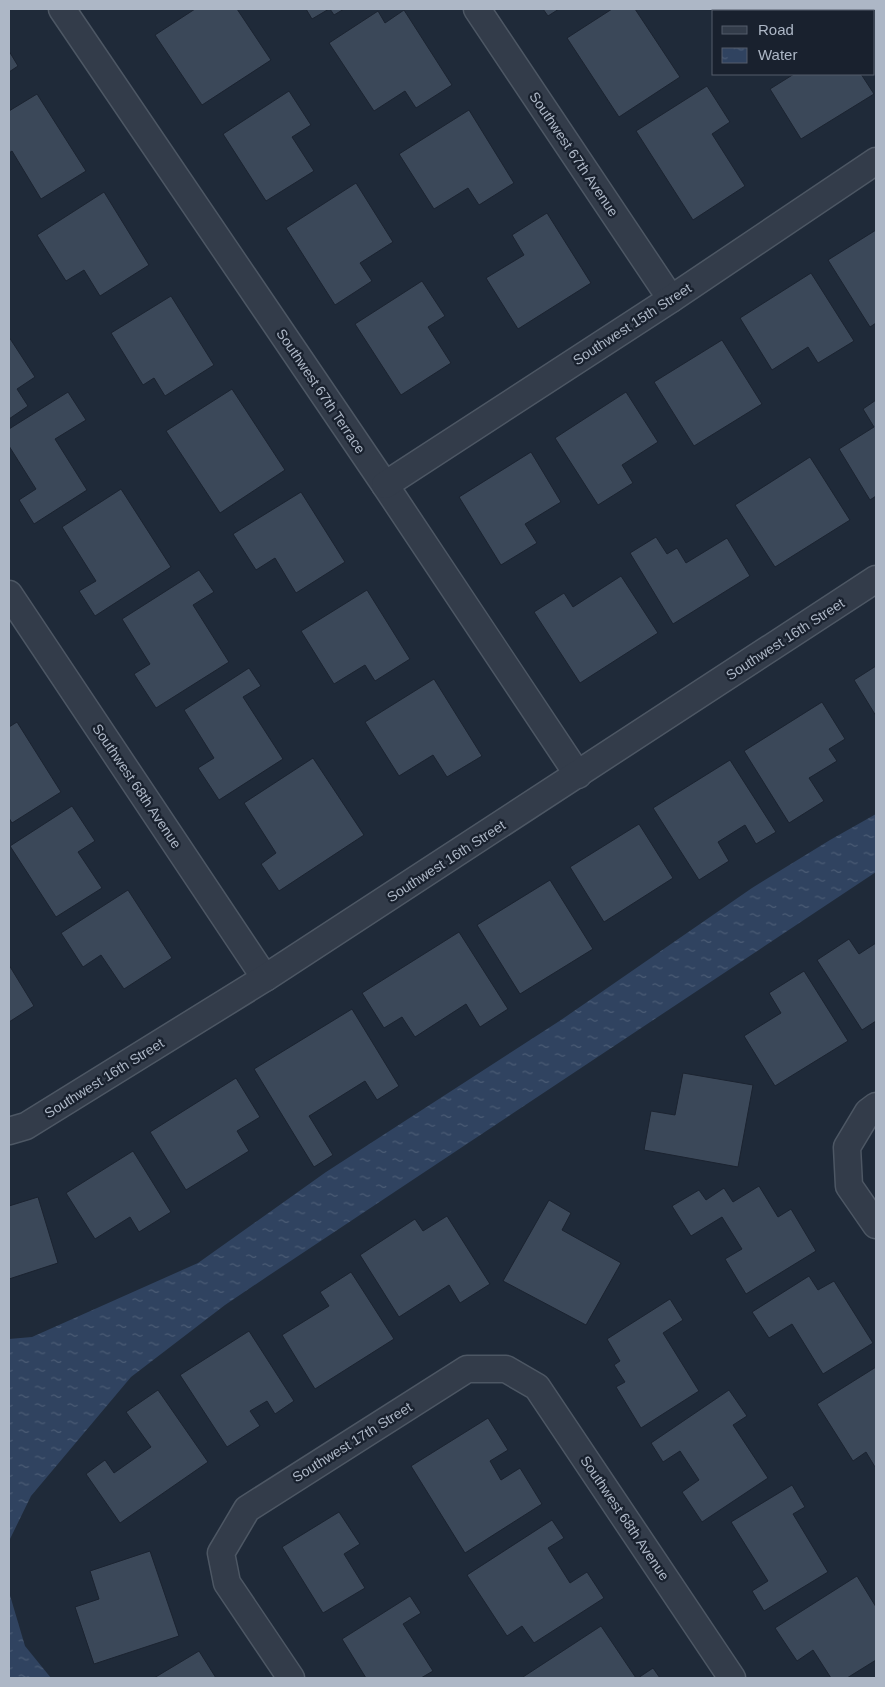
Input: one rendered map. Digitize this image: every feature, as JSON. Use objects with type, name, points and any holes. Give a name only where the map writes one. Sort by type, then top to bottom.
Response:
[{"type":"street","name":"Southwest 67th Terrace","points":[[62,9],[385,485],[578,775]]},
{"type":"street","name":"Southwest 67th Avenue","points":[[477,9],[671,299]]},
{"type":"street","name":"Southwest 15th Street","points":[[385,485],[671,299],[876,162]]},
{"type":"street","name":"Southwest 16th Street","points":[[9,1131],[26,1126],[265,978],[876,579]]},
{"type":"street","name":"Southwest 68th Avenue","points":[[9,594],[265,978]]},
{"type":"street","points":[[876,1106],[868,1112],[847,1147],[849,1186],[876,1225]]},
{"type":"street","name":"Southwest 17th Street","points":[[291,1678],[227,1583],[221,1553],[247,1509],[467,1369],[506,1369]]},
{"type":"street","name":"Southwest 68th Avenue","points":[[506,1369],[537,1386],[732,1678]]},
{"type":"water","points":[[876,814],[876,872],[225,1305],[131,1377],[31,1496],[9,1541],[9,1339],[32,1337],[198,1263],[326,1172],[561,1020],[752,888]]},
{"type":"water","points":[[9,1592],[25,1646],[51,1678],[9,1678]]},
{"type":"building","points":[[195,9],[237,9],[271,60],[202,105],[155,35]]},
{"type":"building","points":[[306,9],[329,9],[312,19]]},
{"type":"building","points":[[330,9],[344,9],[334,15]]},
{"type":"building","points":[[543,9],[559,9],[548,16]]},
{"type":"building","points":[[612,9],[635,9],[680,77],[619,117],[567,38]]},
{"type":"building","points":[[740,9],[771,9],[769,10]]},
{"type":"building","points":[[404,10],[452,85],[416,108],[405,91],[374,111],[329,43],[378,11],[385,23]]},
{"type":"building","points":[[9,51],[18,66],[9,72]]},
{"type":"building","points":[[792,75],[862,75],[874,94],[801,139],[770,89]]},
{"type":"building","points":[[707,86],[730,122],[712,134],[745,186],[693,220],[636,131]]},
{"type":"building","points":[[289,91],[311,125],[292,137],[314,171],[266,201],[223,134]]},
{"type":"building","points":[[37,94],[86,171],[41,199],[12,151],[9,153],[9,111]]},
{"type":"building","points":[[469,110],[514,183],[479,205],[468,188],[434,209],[399,154]]},
{"type":"building","points":[[356,183],[393,242],[360,263],[372,281],[335,305],[286,228]]},
{"type":"building","points":[[104,192],[149,265],[100,296],[84,270],[66,281],[37,235]]},
{"type":"building","points":[[547,213],[591,283],[518,329],[486,278],[524,255],[512,235]]},
{"type":"building","points":[[876,230],[876,323],[870,327],[828,260]]},
{"type":"building","points":[[811,273],[854,341],[818,363],[808,347],[772,370],[740,318]]},
{"type":"building","points":[[422,281],[445,316],[428,327],[451,363],[401,395],[355,324]]},
{"type":"building","points":[[171,296],[214,365],[165,396],[154,378],[143,385],[111,333]]},
{"type":"building","points":[[9,337],[35,377],[17,389],[28,406],[9,419]]},
{"type":"building","points":[[722,340],[762,404],[694,446],[654,382]]},
{"type":"building","points":[[232,389],[285,470],[220,513],[166,431]]},
{"type":"building","points":[[68,392],[86,420],[55,439],[87,490],[34,524],[19,500],[36,489],[9,446],[9,429]]},
{"type":"building","points":[[626,392],[658,442],[622,465],[633,483],[598,505],[555,438]]},
{"type":"building","points":[[876,400],[876,496],[870,500],[839,449],[874,427],[863,409]]},
{"type":"building","points":[[531,452],[561,502],[525,524],[537,543],[501,565],[459,497]]},
{"type":"building","points":[[810,457],[850,520],[775,567],[735,505]]},
{"type":"building","points":[[121,489],[171,567],[95,616],[79,591],[96,581],[62,527]]},
{"type":"building","points":[[301,492],[345,562],[296,593],[275,558],[256,570],[233,534]]},
{"type":"building","points":[[656,537],[667,554],[677,548],[686,563],[727,538],[750,576],[673,624],[630,553]]},
{"type":"building","points":[[199,570],[214,592],[193,605],[229,662],[156,708],[134,674],[150,664],[122,619]]},
{"type":"building","points":[[621,576],[658,633],[580,683],[534,612],[564,593],[573,607]]},
{"type":"building","points":[[367,590],[410,659],[375,681],[365,665],[334,684],[301,631]]},
{"type":"building","points":[[876,666],[876,716],[854,680]]},
{"type":"building","points":[[249,668],[261,686],[243,697],[283,759],[219,800],[198,768],[214,758],[184,710]]},
{"type":"building","points":[[434,679],[482,756],[447,777],[433,755],[399,776],[365,722]]},
{"type":"building","points":[[822,702],[845,739],[829,749],[837,761],[809,778],[824,801],[789,823],[744,751]]},
{"type":"building","points":[[17,722],[61,792],[12,823],[9,818],[9,727]]},
{"type":"building","points":[[313,758],[364,835],[279,891],[261,864],[276,853],[244,803]]},
{"type":"building","points":[[730,760],[776,832],[756,844],[745,825],[718,842],[729,861],[699,880],[653,808]]},
{"type":"building","points":[[72,806],[95,841],[78,852],[102,888],[56,917],[10,846]]},
{"type":"building","points":[[639,824],[673,878],[604,922],[570,867]]},
{"type":"building","points":[[550,880],[593,949],[520,994],[477,925]]},
{"type":"building","points":[[128,890],[172,958],[124,989],[101,955],[83,967],[61,933]]},
{"type":"building","points":[[459,932],[508,1009],[480,1027],[466,1004],[415,1037],[402,1017],[384,1028],[362,993]]},
{"type":"building","points":[[849,939],[859,954],[876,943],[876,1021],[862,1030],[817,960]]},
{"type":"building","points":[[9,965],[34,1006],[9,1022]]},
{"type":"building","points":[[804,971],[848,1041],[775,1086],[744,1036],[781,1013],[769,993]]},
{"type":"building","points":[[352,1009],[399,1086],[377,1100],[365,1081],[309,1116],[333,1155],[314,1167],[254,1069]]},
{"type":"building","points":[[683,1073],[753,1085],[738,1167],[644,1150],[651,1111],[675,1115]]},
{"type":"building","points":[[236,1078],[260,1117],[237,1131],[249,1151],[186,1190],[150,1132]]},
{"type":"building","points":[[133,1151],[171,1212],[139,1232],[130,1217],[95,1239],[66,1193]]},
{"type":"building","points":[[759,1186],[778,1217],[791,1209],[816,1251],[746,1294],[725,1259],[742,1249],[722,1217],[691,1236],[672,1206],[699,1190],[706,1200],[724,1188],[733,1202]]},
{"type":"building","points":[[38,1197],[58,1263],[9,1279],[9,1206]]},
{"type":"building","points":[[549,1200],[571,1213],[562,1230],[621,1263],[586,1325],[503,1281]]},
{"type":"building","points":[[447,1216],[490,1284],[460,1303],[449,1285],[399,1317],[360,1255],[415,1219],[423,1231]]},
{"type":"building","points":[[351,1272],[394,1339],[315,1389],[282,1335],[329,1306],[320,1292]]},
{"type":"building","points":[[809,1276],[818,1290],[834,1281],[873,1343],[823,1374],[792,1324],[769,1338],[752,1312]]},
{"type":"building","points":[[670,1299],[683,1320],[663,1333],[699,1391],[641,1428],[616,1387],[625,1382],[614,1365],[620,1361],[607,1339]]},
{"type":"building","points":[[249,1331],[294,1401],[275,1414],[267,1401],[250,1411],[260,1426],[227,1447],[180,1375]]},
{"type":"building","points":[[876,1367],[875,1467],[866,1452],[853,1461],[817,1404]]},
{"type":"building","points":[[158,1390],[208,1462],[120,1523],[86,1474],[105,1460],[114,1473],[151,1447],[126,1412]]},
{"type":"building","points":[[729,1390],[747,1416],[733,1425],[768,1478],[702,1522],[682,1492],[699,1480],[680,1451],[663,1462],[651,1443]]},
{"type":"building","points":[[488,1418],[508,1450],[490,1461],[501,1480],[520,1468],[542,1504],[465,1553],[411,1466]]},
{"type":"building","points":[[792,1485],[805,1507],[793,1514],[828,1572],[764,1611],[752,1591],[768,1581],[731,1522]]},
{"type":"building","points":[[339,1512],[360,1544],[344,1554],[365,1588],[323,1613],[282,1547]]},
{"type":"building","points":[[552,1520],[564,1538],[548,1548],[570,1583],[587,1572],[604,1598],[534,1643],[522,1626],[507,1636],[467,1575]]},
{"type":"building","points":[[150,1551],[179,1636],[94,1664],[75,1607],[99,1599],[90,1571]]},
{"type":"building","points":[[857,1576],[876,1607],[876,1660],[847,1678],[831,1678],[813,1650],[797,1661],[775,1628]]},
{"type":"building","points":[[410,1596],[421,1613],[403,1624],[433,1671],[421,1678],[366,1678],[342,1639]]},
{"type":"building","points":[[601,1626],[636,1678],[523,1677]]},
{"type":"building","points":[[199,1651],[216,1678],[154,1678]]},
{"type":"building","points":[[653,1668],[660,1678],[638,1678]]}]
